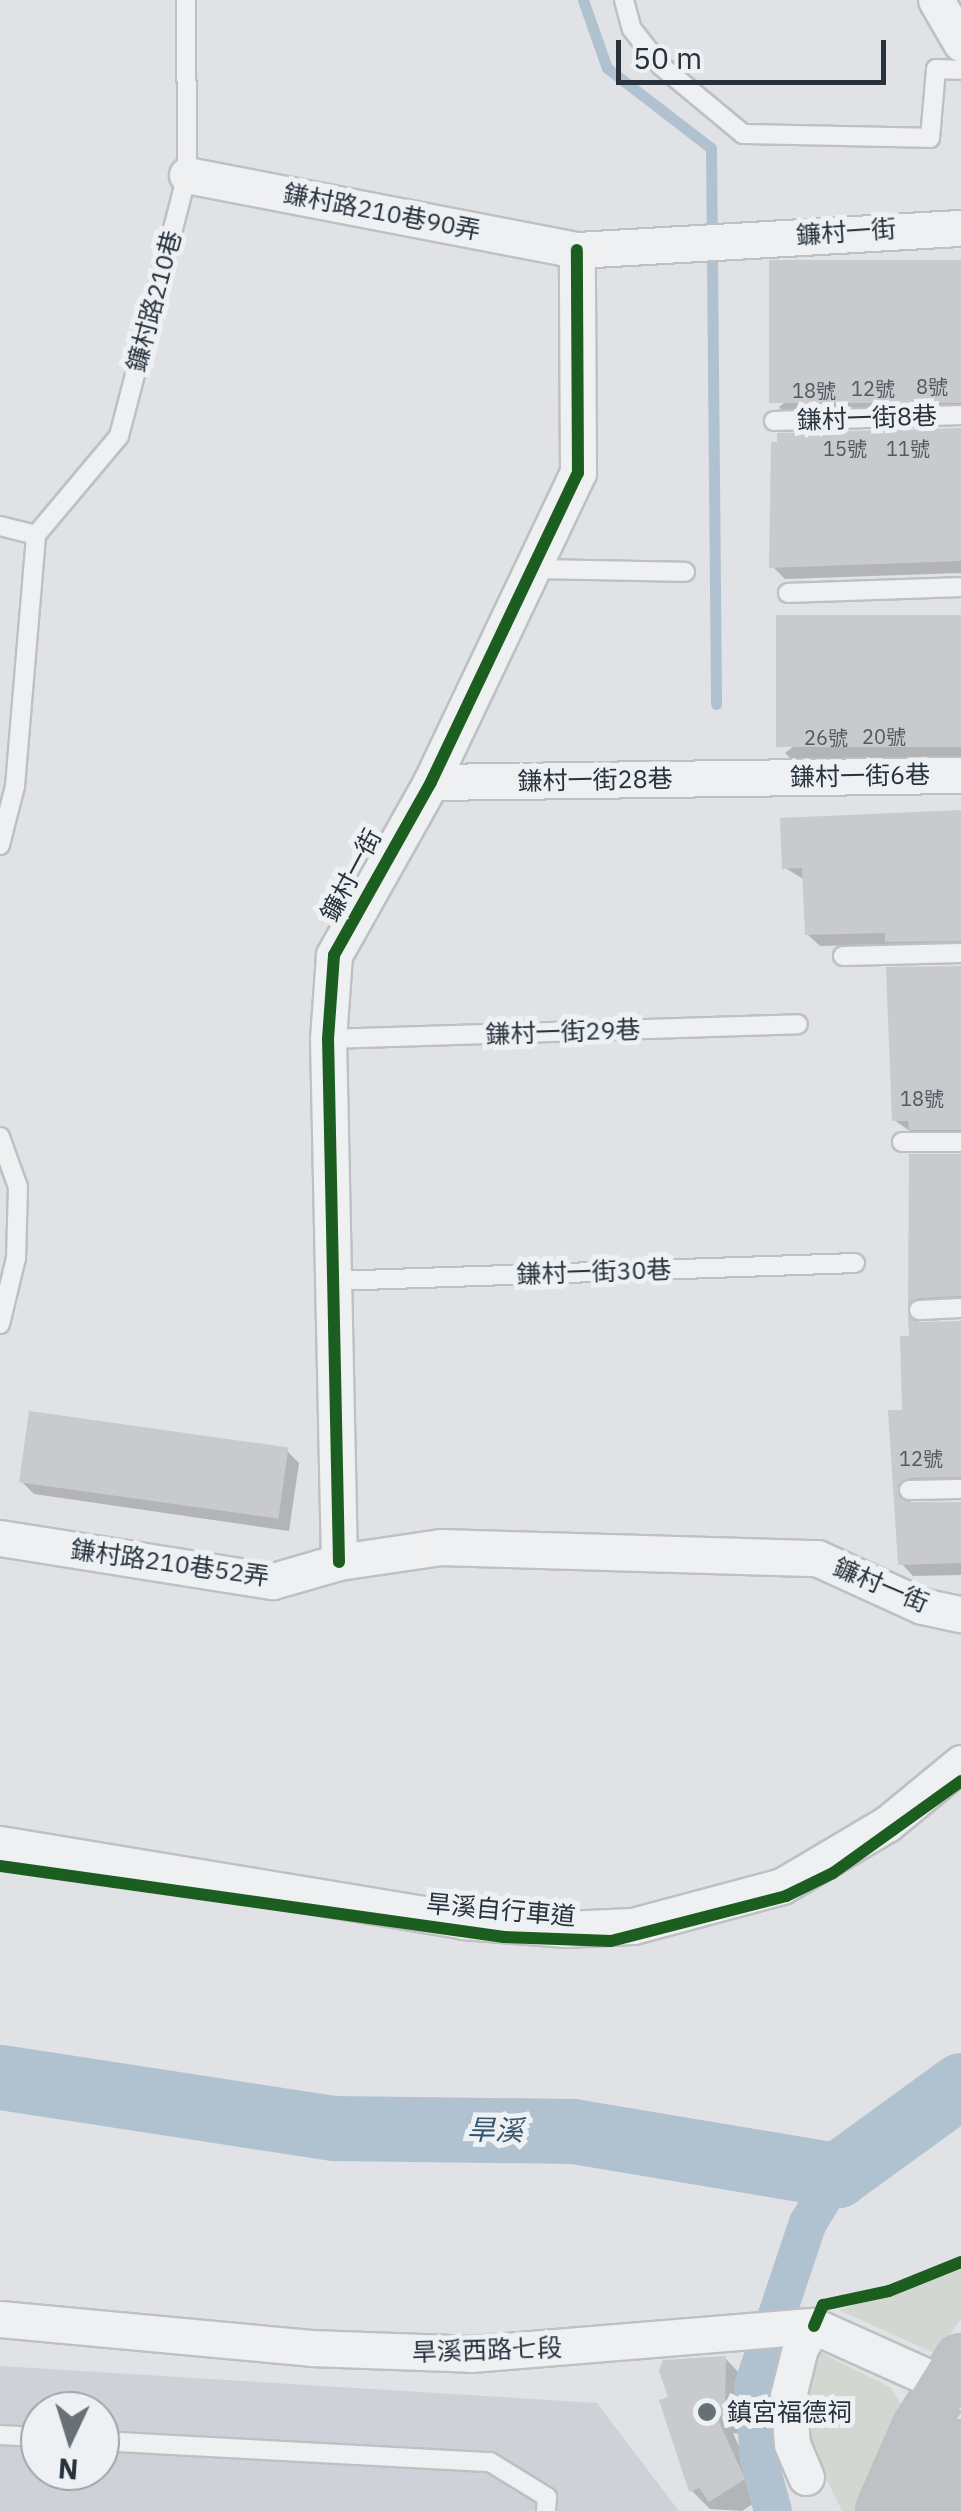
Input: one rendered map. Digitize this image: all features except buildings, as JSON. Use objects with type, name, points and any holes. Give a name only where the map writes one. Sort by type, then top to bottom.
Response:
[{"type":"street","points":[[936,0],[961,44]]},
{"type":"street","name":"鎌村路210巷90弄","points":[[188,175],[577,250]]},
{"type":"street","name":"鐮村一街","points":[[961,228],[577,250],[578,474],[431,782],[334,955],[328,1039],[339,1562],[440,1547],[818,1558],[922,1606],[961,1614]]},
{"type":"street","name":"鎌村一街6巷","points":[[758,778],[961,774]]},
{"type":"street","name":"鎌村一街28巷","points":[[431,782],[758,778]]},
{"type":"street","name":"鎌村路210巷52弄","points":[[0,1538],[273,1580],[339,1562]]},
{"type":"street","points":[[0,1844],[463,1922],[564,1929],[633,1926],[782,1886],[886,1824],[961,1763]]},
{"type":"street","name":"旱溪西路七段","points":[[0,2319],[420,2354],[550,2350],[802,2327],[955,2379]]},
{"type":"street","points":[[802,2327],[788,2396],[792,2444],[806,2477]]},
{"type":"street","points":[[882,2511],[955,2379]]},
{"type":"street","points":[[930,2511],[961,2446]]},
{"type":"lane","name":"鐮村路210巷","points":[[36,536],[119,436],[188,175],[186,0]]},
{"type":"lane","points":[[624,0],[632,29],[660,65],[743,134],[930,138],[936,69],[961,70]]},
{"type":"lane","name":"鎌村一街8巷","points":[[774,421],[961,415]]},
{"type":"lane","points":[[0,526],[36,536],[15,786],[0,844]]},
{"type":"lane","points":[[532,570],[685,572]]},
{"type":"lane","points":[[788,593],[961,587]]},
{"type":"lane","points":[[843,956],[961,953]]},
{"type":"lane","name":"鎌村一街29巷","points":[[328,1039],[798,1024]]},
{"type":"lane","points":[[0,1137],[18,1188],[16,1258],[0,1324]]},
{"type":"lane","points":[[902,1142],[961,1142]]},
{"type":"lane","name":"鎌村一街30巷","points":[[333,1280],[855,1263]]},
{"type":"lane","points":[[919,1310],[961,1308]]},
{"type":"lane","points":[[909,1490],[961,1489]]},
{"type":"lane","points":[[120,2442],[490,2462],[547,2498],[546,2511]]},
{"type":"shaded area","points":[[961,2270],[961,2319],[936,2354],[839,2310]]},
{"type":"shaded area","points":[[820,2352],[890,2387],[902,2406],[859,2511],[842,2511],[805,2435],[809,2382]]},
{"type":"shaded area","points":[[0,2366],[597,2403],[679,2511],[0,2511]]},
{"type":"waterway","points":[[583,0],[607,68],[711,148],[716,704]]},
{"type":"waterway","name":"旱溪","points":[[0,2077],[334,2128],[573,2131],[837,2175],[961,2085]]},
{"type":"waterway","points":[[773,2511],[759,2460],[753,2386],[808,2223],[837,2175]]},
{"type":"cycle path","points":[[339,1562],[328,1039],[334,955],[431,782],[578,473],[577,250]]},
{"type":"cycle path","name":"旱溪自行車道","points":[[0,1866],[504,1937],[611,1941],[786,1896],[833,1873],[961,1781]]},
{"type":"cycle path","points":[[814,2326],[823,2305],[889,2291],[961,2262]]},
{"type":"place","name":"鎮宮福德祠","points":[[707,2412]]}]
